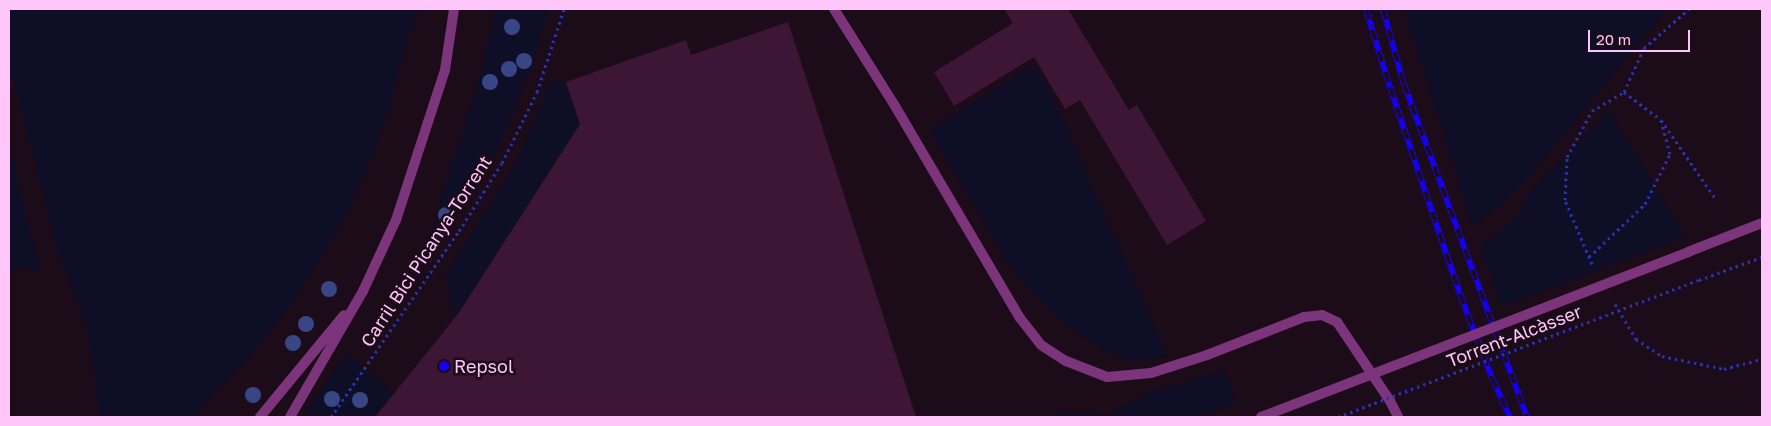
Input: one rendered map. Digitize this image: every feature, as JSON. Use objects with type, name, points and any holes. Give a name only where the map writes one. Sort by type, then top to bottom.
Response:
[{"type":"street","points":[[290,417],[363,290],[396,220],[445,70],[454,9]]},
{"type":"street","points":[[834,9],[895,106],[1020,318],[1041,344],[1066,361],[1107,377],[1151,373],[1207,355],[1304,317],[1322,315],[1337,322],[1390,401],[1398,417]]},
{"type":"street","points":[[1262,417],[1762,223]]},
{"type":"street","points":[[260,417],[363,290]]},
{"type":"path","name":"Carril Bici Picanya-Torrent","points":[[331,417],[460,231],[502,163],[537,92],[564,9]]},
{"type":"path","points":[[1593,266],[1565,200],[1566,157],[1592,111],[1624,92],[1644,48],[1689,9]]},
{"type":"path","points":[[1624,92],[1661,120],[1715,198]]},
{"type":"path","points":[[1588,257],[1645,204],[1670,154],[1661,120]]},
{"type":"path","name":"Torrent-Alcàsser","points":[[1338,417],[1762,257]]},
{"type":"path","points":[[1612,298],[1636,339],[1662,356],[1724,369],[1762,359]]},
{"type":"shaded area","points":[[9,9],[420,9],[409,34],[388,111],[367,169],[343,221],[289,307],[257,348],[192,417],[100,417],[88,330],[81,308],[61,263],[9,64]]},
{"type":"shaded area","points":[[494,9],[549,9],[532,65],[496,153],[433,255],[427,251],[442,196],[475,93],[492,28]]},
{"type":"shaded area","points":[[1404,9],[1667,9],[1530,175],[1473,227]]},
{"type":"shaded area","points":[[1035,64],[1060,114],[1167,356],[1151,359],[1129,359],[1104,351],[1063,321],[1031,291],[1007,261],[930,130]]},
{"type":"shaded area","points":[[566,82],[580,124],[456,317],[445,276],[515,166],[550,83]]},
{"type":"shaded area","points":[[1609,110],[1685,237],[1502,306],[1480,248],[1528,207],[1522,201]]},
{"type":"shaded area","points":[[9,143],[24,208],[41,269],[9,267]]},
{"type":"shaded area","points":[[348,354],[394,393],[375,417],[304,417],[331,375]]},
{"type":"shaded area","points":[[1225,371],[1236,403],[1196,417],[1064,417],[1052,410],[1108,415],[1152,392]]},
{"type":"building","points":[[1004,9],[1068,9],[1129,110],[1137,105],[1206,221],[1167,245],[1080,100],[1065,109],[1034,57],[954,106],[934,72],[1013,23]]},
{"type":"building","points":[[788,22],[916,417],[375,417],[458,314],[580,124],[566,82],[686,40],[691,55]]},
{"type":"railway","points":[[1366,9],[1390,87],[1460,294],[1492,378],[1510,417]]},
{"type":"railway","points":[[1383,9],[1404,84],[1527,417]]},
{"type":"place","name":"Repsol","points":[[444,366]]}]
